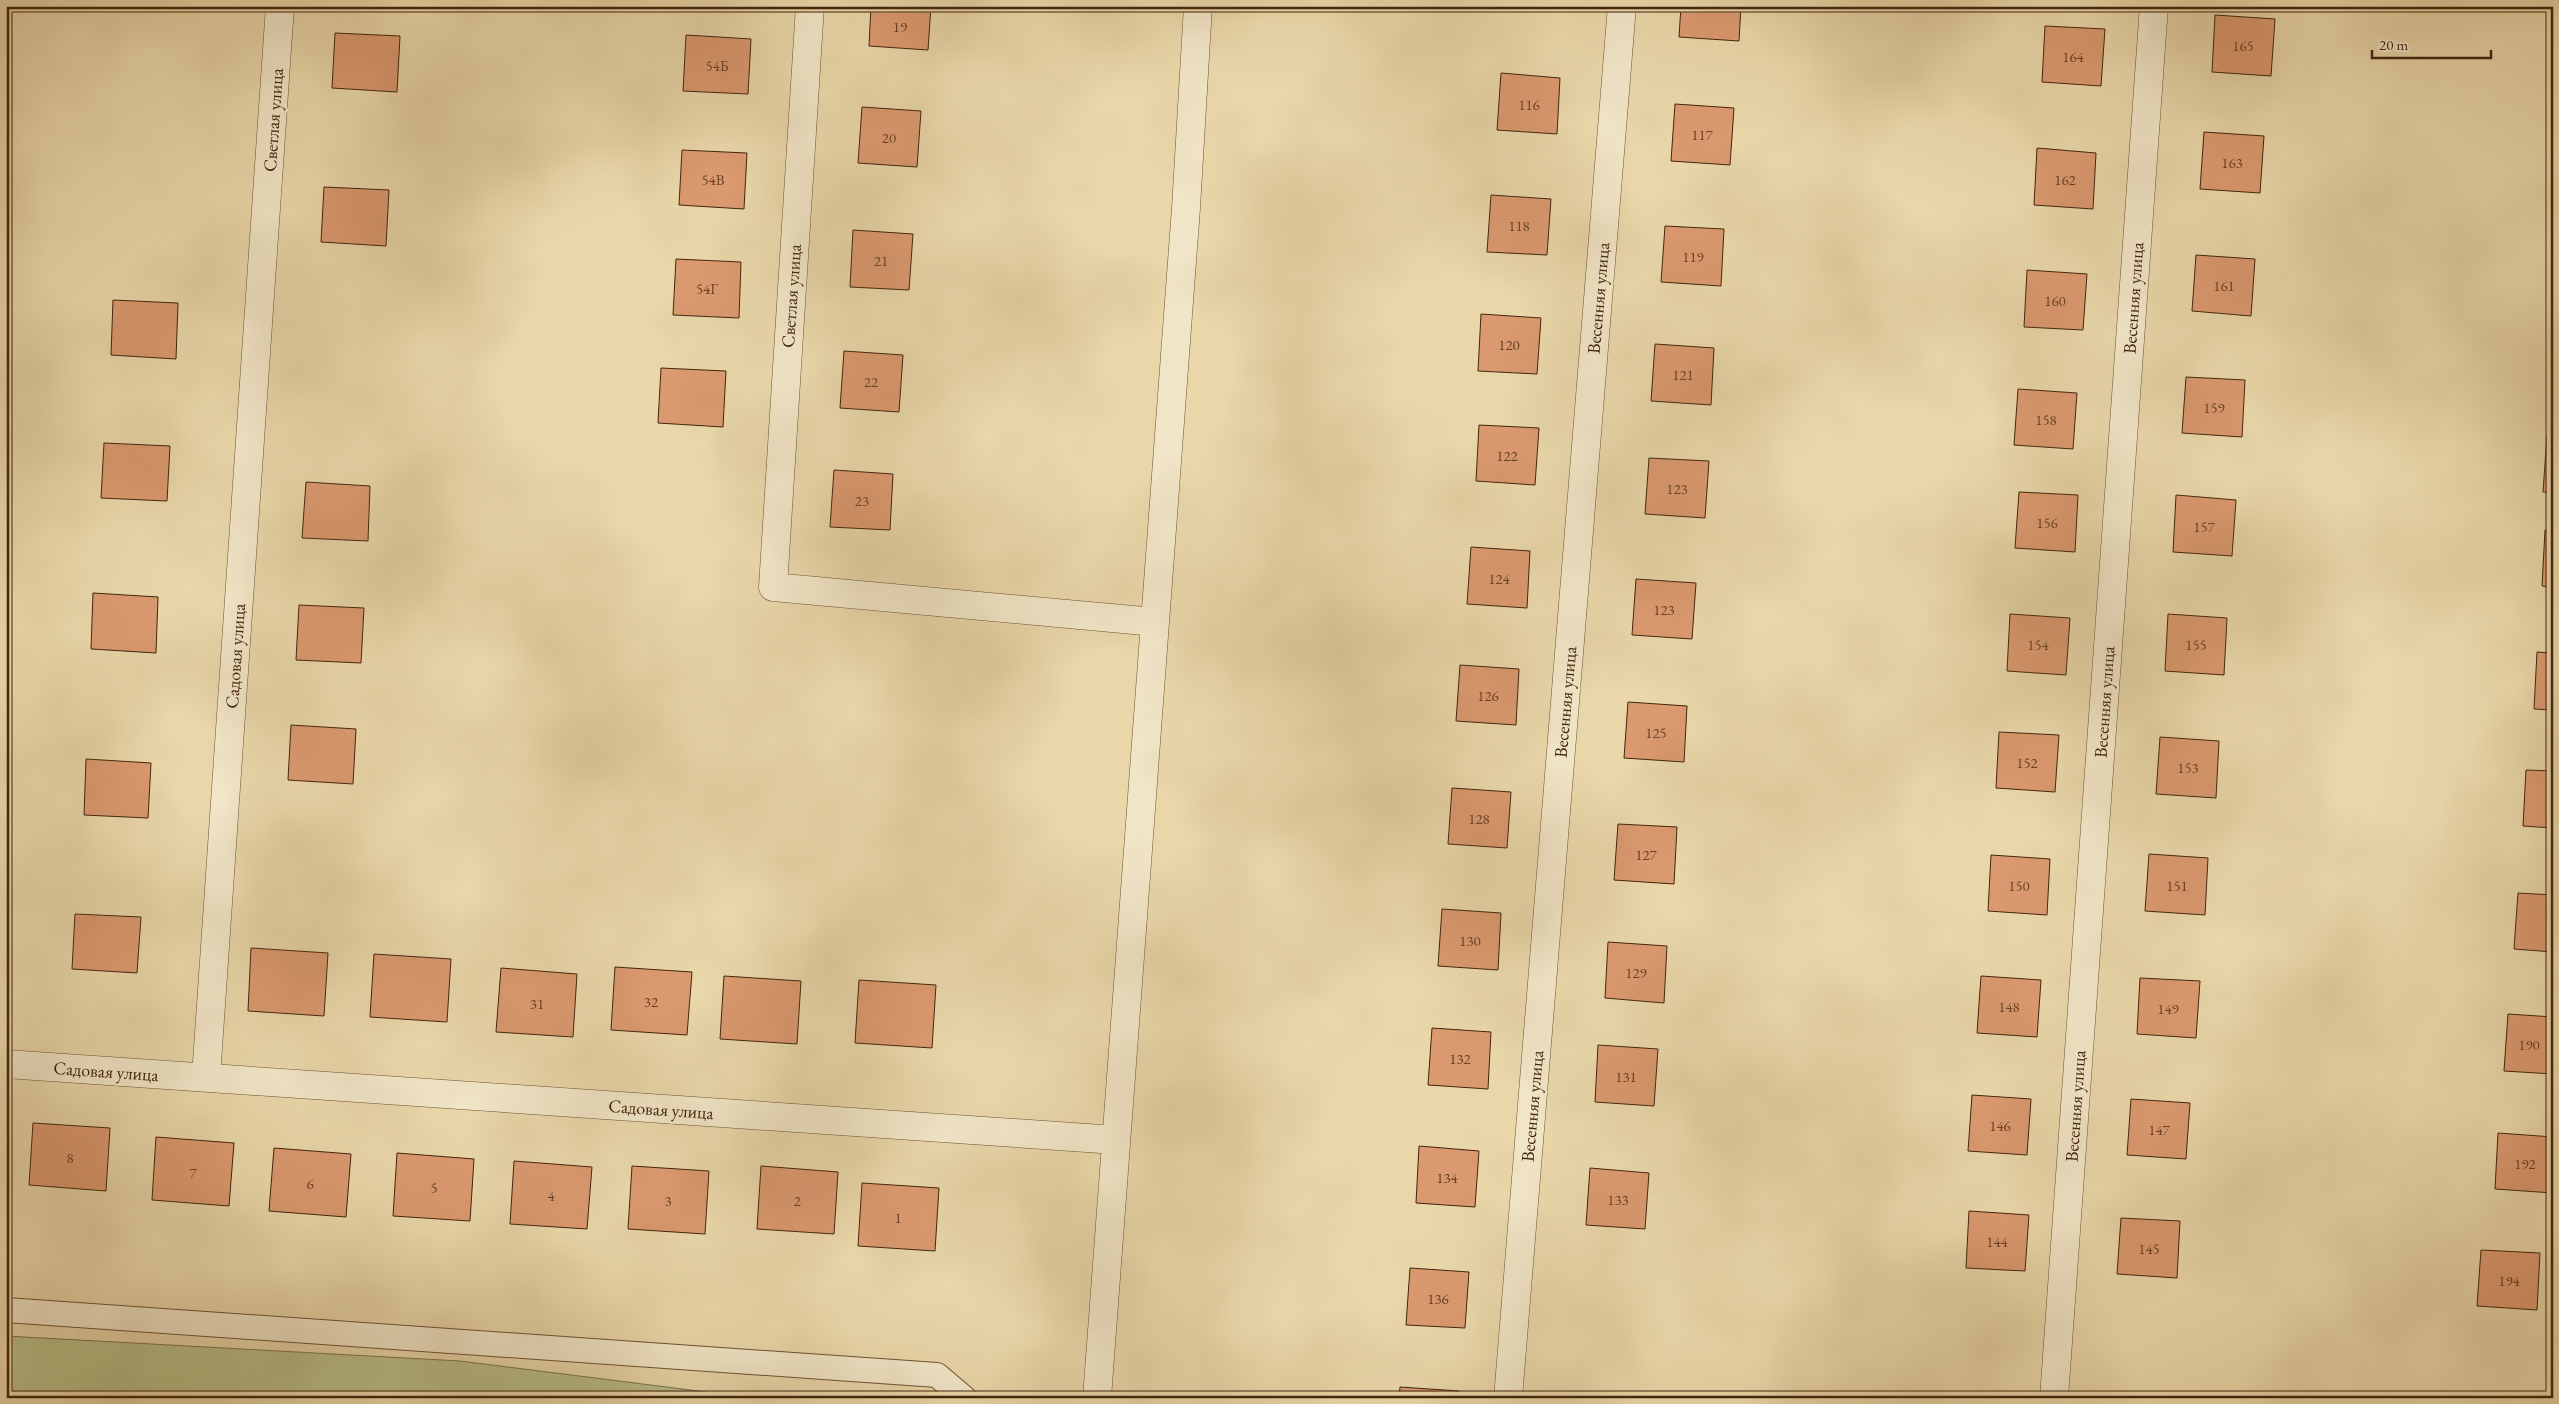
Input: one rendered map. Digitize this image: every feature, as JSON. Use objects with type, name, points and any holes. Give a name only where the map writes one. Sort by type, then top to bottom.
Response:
[{"type":"street","name":"Светлая улица","points":[[265,234],[280,6]]},
{"type":"street","name":"Светлая улица","points":[[810,6],[773,587],[1155,622]]},
{"type":"street","points":[[1097,1398],[1186,208],[1198,6]]},
{"type":"street","name":"Весенняя улица","points":[[1508,1398],[1622,6]]},
{"type":"street","name":"Весенняя улица","points":[[2054,1398],[2154,6]]},
{"type":"street","name":"Садовая улица","points":[[206,1078],[265,234]]},
{"type":"street","name":"Садовая улица","points":[[6,1064],[1116,1140]]},
{"type":"lane","points":[[6,1310],[937,1375],[964,1398]]},
{"type":"green space","points":[[6,1336],[460,1361],[754,1398],[6,1398]]},
{"type":"building","points":[[871,6],[931,6],[928,50],[869,46]]},
{"type":"building","points":[[1506,6],[1566,6],[1565,11]]},
{"type":"building","points":[[1681,6],[1741,6],[1739,41],[1679,37]]},
{"type":"building","points":[[2215,15],[2275,19],[2271,76],[2212,72]]},
{"type":"building","points":[[2045,26],[2105,29],[2101,86],[2042,82]]},
{"type":"building","points":[[335,33],[400,36],[397,92],[332,88]]},
{"type":"building","points":[[686,35],[751,39],[748,94],[683,91]]},
{"type":"building","points":[[1501,73],[1560,78],[1557,134],[1497,130]]},
{"type":"building","points":[[1675,104],[1734,108],[1730,165],[1671,161]]},
{"type":"building","points":[[862,107],[921,111],[917,167],[858,163]]},
{"type":"building","points":[[2204,132],[2264,136],[2260,193],[2200,189]]},
{"type":"building","points":[[2037,148],[2096,153],[2093,209],[2034,205]]},
{"type":"building","points":[[682,150],[747,153],[744,209],[679,205]]},
{"type":"building","points":[[324,187],[389,190],[386,246],[321,242]]},
{"type":"building","points":[[1491,195],[1551,199],[1547,255],[1487,252]]},
{"type":"building","points":[[1665,226],[1724,229],[1721,286],[1661,282]]},
{"type":"building","points":[[853,230],[913,234],[909,290],[850,287]]},
{"type":"building","points":[[2196,255],[2255,259],[2251,316],[2192,311]]},
{"type":"building","points":[[676,259],[741,262],[739,318],[673,315]]},
{"type":"building","points":[[2027,270],[2087,274],[2083,330],[2024,327]]},
{"type":"building","points":[[113,300],[178,303],[176,359],[111,355]]},
{"type":"building","points":[[1481,314],[1541,318],[1537,374],[1478,371]]},
{"type":"building","points":[[1655,344],[1714,348],[1711,405],[1651,401]]},
{"type":"building","points":[[844,351],[903,355],[899,412],[840,408]]},
{"type":"building","points":[[661,368],[726,371],[723,427],[658,423]]},
{"type":"building","points":[[2186,377],[2245,380],[2242,437],[2182,433]]},
{"type":"building","points":[[2018,389],[2077,393],[2073,449],[2014,445]]},
{"type":"building","points":[[1479,425],[1539,428],[1535,485],[1476,481]]},
{"type":"building","points":[[2547,435],[2553,436],[2553,492],[2543,492]]},
{"type":"building","points":[[104,443],[170,446],[167,501],[101,498]]},
{"type":"building","points":[[1649,458],[1709,461],[1705,518],[1645,514]]},
{"type":"building","points":[[834,470],[893,474],[890,530],[830,527]]},
{"type":"building","points":[[306,482],[370,486],[368,541],[302,538]]},
{"type":"building","points":[[2019,492],[2078,495],[2075,552],[2015,548]]},
{"type":"building","points":[[2176,495],[2236,500],[2232,556],[2173,552]]},
{"type":"building","points":[[2545,530],[2553,530],[2553,587],[2542,586]]},
{"type":"building","points":[[1471,547],[1530,551],[1527,608],[1467,604]]},
{"type":"building","points":[[1636,579],[1696,583],[1692,639],[1632,635]]},
{"type":"building","points":[[93,593],[158,597],[156,653],[91,649]]},
{"type":"building","points":[[299,605],[364,608],[361,663],[296,660]]},
{"type":"building","points":[[2010,614],[2070,618],[2066,675],[2007,671]]},
{"type":"building","points":[[2168,614],[2227,618],[2224,675],[2165,671]]},
{"type":"building","points":[[2537,652],[2553,653],[2553,710],[2534,709]]},
{"type":"building","points":[[1460,665],[1519,669],[1516,725],[1456,721]]},
{"type":"building","points":[[1628,702],[1687,706],[1684,762],[1624,758]]},
{"type":"building","points":[[291,725],[356,729],[353,784],[288,780]]},
{"type":"building","points":[[1999,732],[2059,735],[2055,792],[1996,788]]},
{"type":"building","points":[[2160,737],[2219,741],[2216,798],[2156,794]]},
{"type":"building","points":[[86,759],[151,763],[148,818],[84,815]]},
{"type":"building","points":[[2526,770],[2553,771],[2553,828],[2523,826]]},
{"type":"building","points":[[1452,788],[1511,792],[1507,848],[1448,844]]},
{"type":"building","points":[[1618,824],[1677,827],[1674,884],[1614,880]]},
{"type":"building","points":[[2149,854],[2208,858],[2205,915],[2145,911]]},
{"type":"building","points":[[1991,855],[2050,859],[2047,915],[1988,911]]},
{"type":"building","points":[[2518,893],[2553,895],[2553,952],[2514,949]]},
{"type":"building","points":[[1442,909],[1501,913],[1498,970],[1438,966]]},
{"type":"building","points":[[75,914],[141,917],[137,973],[72,969]]},
{"type":"building","points":[[1608,942],[1667,946],[1664,1003],[1605,998]]},
{"type":"building","points":[[251,948],[328,953],[324,1016],[248,1011]]},
{"type":"building","points":[[374,954],[451,959],[447,1022],[370,1017]]},
{"type":"building","points":[[615,967],[692,972],[687,1035],[611,1030]]},
{"type":"building","points":[[501,968],[577,974],[573,1037],[496,1032]]},
{"type":"building","points":[[724,976],[801,981],[797,1044],[720,1039]]},
{"type":"building","points":[[1981,976],[2041,980],[2037,1037],[1977,1033]]},
{"type":"building","points":[[2140,978],[2200,981],[2196,1038],[2137,1034]]},
{"type":"building","points":[[859,980],[936,985],[932,1048],[855,1043]]},
{"type":"building","points":[[2508,1014],[2553,1017],[2553,1074],[2504,1071]]},
{"type":"building","points":[[1432,1028],[1491,1032],[1488,1089],[1428,1085]]},
{"type":"building","points":[[1598,1045],[1658,1049],[1654,1106],[1595,1102]]},
{"type":"building","points":[[1972,1095],[2031,1099],[2027,1155],[1968,1151]]},
{"type":"building","points":[[2131,1099],[2190,1103],[2186,1159],[2127,1155]]},
{"type":"building","points":[[33,1123],[110,1128],[106,1191],[29,1185]]},
{"type":"building","points":[[2498,1133],[2553,1137],[2553,1193],[2495,1189]]},
{"type":"building","points":[[156,1137],[234,1143],[229,1206],[152,1200]]},
{"type":"building","points":[[1419,1146],[1479,1151],[1475,1207],[1416,1203]]},
{"type":"building","points":[[274,1148],[351,1154],[346,1217],[269,1211]]},
{"type":"building","points":[[397,1153],[474,1159],[470,1221],[393,1216]]},
{"type":"building","points":[[514,1161],[592,1167],[587,1229],[510,1224]]},
{"type":"building","points":[[632,1166],[709,1171],[705,1234],[628,1229]]},
{"type":"building","points":[[761,1166],[838,1172],[834,1234],[757,1229]]},
{"type":"building","points":[[1590,1168],[1649,1173],[1645,1229],[1586,1225]]},
{"type":"building","points":[[862,1183],[939,1188],[935,1251],[858,1246]]},
{"type":"building","points":[[1969,1211],[2029,1215],[2025,1271],[1966,1268]]},
{"type":"building","points":[[2121,1218],[2180,1221],[2177,1278],[2117,1274]]},
{"type":"building","points":[[2481,1250],[2540,1253],[2537,1310],[2477,1306]]},
{"type":"building","points":[[1410,1268],[1469,1272],[1465,1328],[1406,1325]]},
{"type":"building","points":[[1400,1387],[1459,1391],[1459,1398],[1399,1398]]}]
